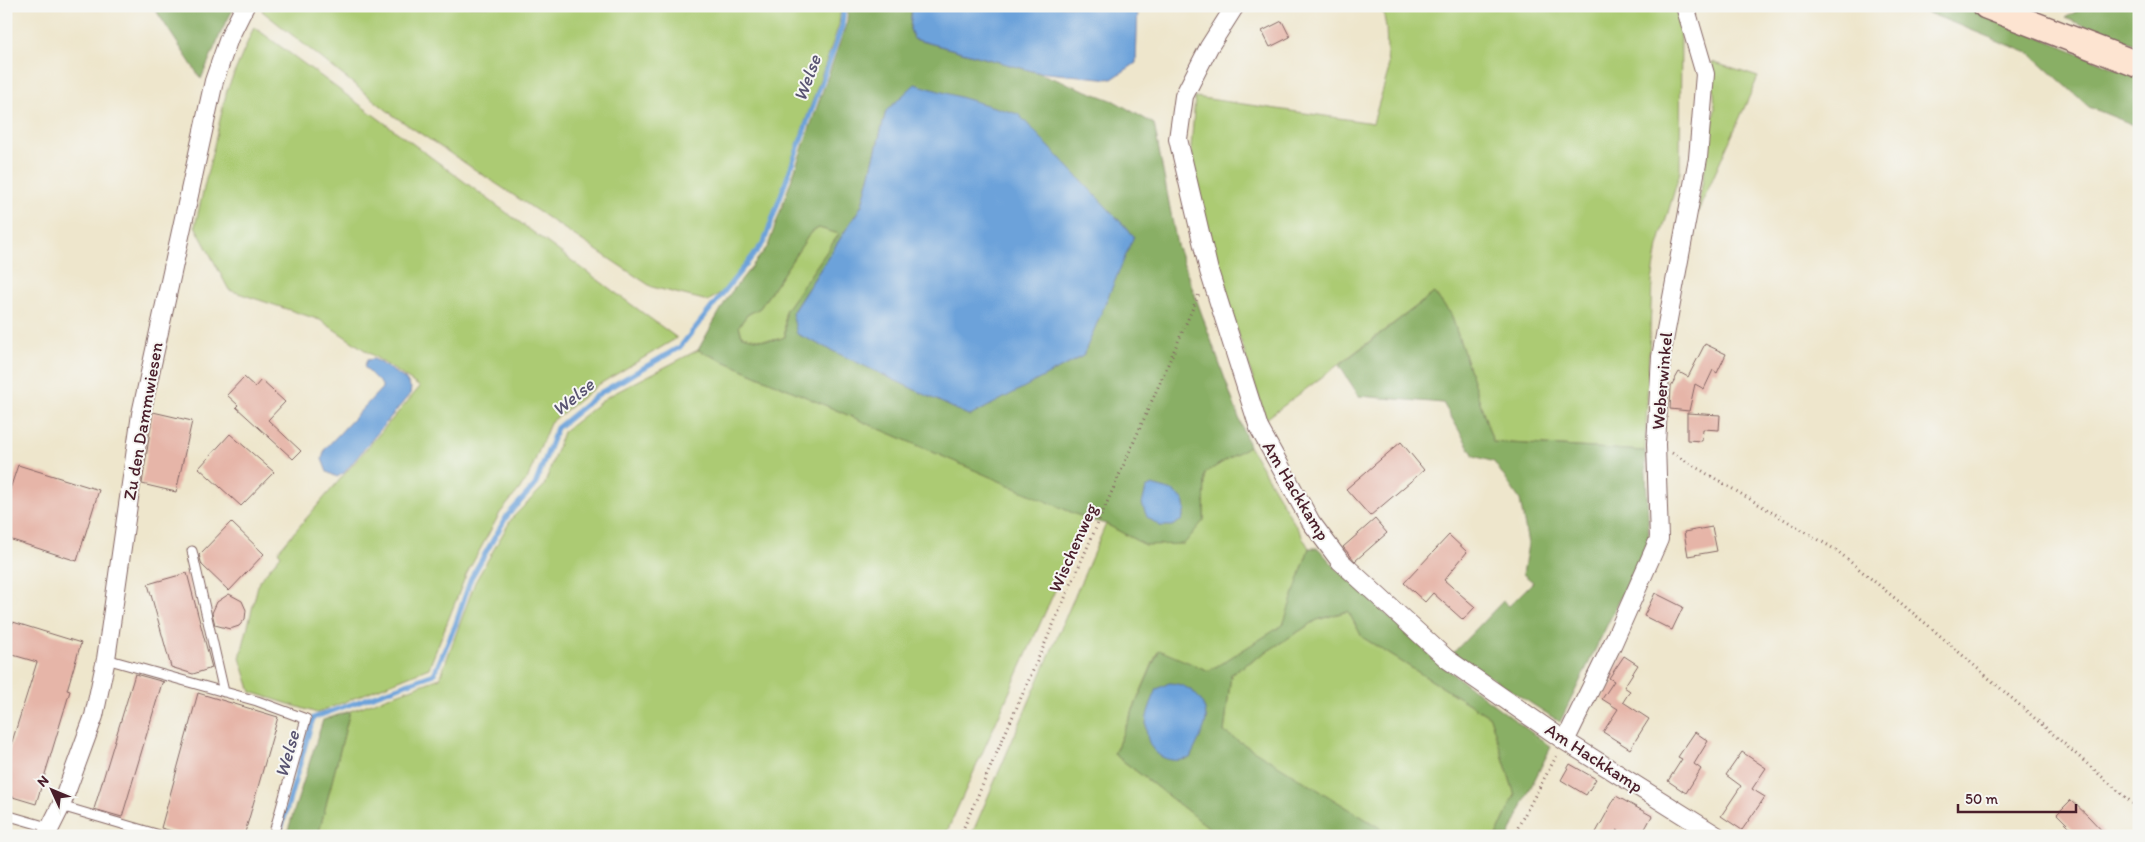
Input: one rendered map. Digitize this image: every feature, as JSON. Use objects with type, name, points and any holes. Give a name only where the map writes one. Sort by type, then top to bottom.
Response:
[{"type":"main road","points":[[1986,6],[2139,65]]},
{"type":"street","name":"Zu den Dammwiesen","points":[[48,832],[61,806],[94,716],[106,659],[145,395],[214,81],[230,38],[245,6]]},
{"type":"street","name":"Am Hackkamp","points":[[1235,6],[1208,47],[1184,96],[1178,139],[1210,271],[1259,428],[1311,522],[1340,561],[1447,659],[1565,741],[1717,836]]},
{"type":"street","name":"Weberwinkel","points":[[1565,741],[1613,643],[1658,540],[1656,444],[1661,358],[1698,158],[1705,74],[1685,6]]},
{"type":"lane","points":[[192,551],[224,692]]},
{"type":"lane","points":[[106,659],[257,701],[310,720],[272,836]]},
{"type":"lane","points":[[61,806],[163,836]]},
{"type":"lane","points":[[6,815],[48,832]]},
{"type":"path","name":"Wischenweg","points":[[960,836],[1210,271]]},
{"type":"path","points":[[1656,444],[1836,550],[1930,627],[2139,809]]},
{"type":"path","points":[[1514,836],[1565,741]]},
{"type":"green space","points":[[153,6],[235,6],[222,30],[201,79]]},
{"type":"green space","points":[[264,6],[841,6],[839,25],[763,242],[722,292],[708,301],[652,287],[394,116],[262,11]]},
{"type":"green space","points":[[848,6],[912,6],[910,29],[914,39],[1036,72],[1114,101],[1154,124],[1177,245],[1249,446],[1205,473],[1204,520],[1184,544],[1145,545],[1106,524],[1087,519],[698,350],[729,295],[768,246],[847,22]],"holes":[[[886,111],[970,416],[792,313],[862,205]],[[819,228],[839,234],[785,311],[785,337],[769,340],[742,336],[739,326],[747,315],[760,308],[811,232]]]},
{"type":"green space","points":[[1382,6],[1675,6],[1681,28],[1680,172],[1658,246],[1652,282],[1645,451],[1493,442],[1451,314],[1434,293],[1266,419],[1206,234],[1191,149],[1195,97],[1373,123],[1388,72],[1386,27]]},
{"type":"green space","points":[[1911,6],[1964,6],[2139,78],[2139,127],[2089,107],[2031,54]]},
{"type":"green space","points":[[2085,6],[2139,6],[2139,46],[2065,18]]},
{"type":"green space","points":[[254,27],[677,338],[598,385],[550,423],[527,480],[500,513],[466,575],[429,668],[317,713],[251,692],[240,658],[259,581],[281,555],[278,551],[420,387],[320,320],[229,290],[195,226],[227,90]]},
{"type":"green space","points":[[1712,62],[1758,77],[1697,214],[1715,108]]},
{"type":"green space","points":[[819,228],[839,234],[785,311],[785,337],[769,340],[742,336],[739,326],[747,315],[760,308],[811,232]]},
{"type":"green space","points":[[1434,293],[1451,314],[1493,442],[1645,451],[1649,539],[1560,722],[1453,653],[1503,601],[1509,606],[1533,582],[1523,574],[1528,544],[1520,500],[1494,462],[1474,456],[1443,403],[1359,396],[1339,365]]},
{"type":"green space","points":[[698,350],[1087,519],[945,836],[318,836],[350,711],[440,678],[475,582],[512,518],[544,486],[563,432],[607,397]]},
{"type":"green space","points":[[1249,446],[1309,548],[1284,625],[1209,671],[1158,651],[1114,754],[1220,836],[971,836],[1106,524],[1145,545],[1204,520],[1205,473]]},
{"type":"green space","points":[[1309,548],[1318,548],[1335,567],[1441,665],[1551,747],[1509,836],[1496,836],[1515,795],[1490,717],[1362,637],[1348,611],[1317,620],[1231,674],[1224,732],[1393,836],[1220,836],[1114,754],[1159,650],[1209,671],[1283,625]],"holes":[[[1190,689],[1207,719],[1190,758]]]},
{"type":"green space","points":[[1348,611],[1362,637],[1490,717],[1515,795],[1496,836],[1393,836],[1224,733],[1231,674],[1317,620]]},
{"type":"green space","points":[[350,711],[318,836],[292,836],[287,833],[323,720]]},
{"type":"water","points":[[912,6],[1138,6],[1136,63],[1112,79],[1036,72],[914,39],[910,29]]},
{"type":"water","points":[[915,84],[1018,114],[1134,236],[1083,356],[970,416],[797,334],[792,313],[862,205],[886,111]]},
{"type":"water","points":[[374,359],[405,379],[411,388],[410,394],[344,473],[337,477],[327,472],[322,459],[325,449],[382,388],[382,385],[364,367],[367,360]]},
{"type":"water","points":[[1152,485],[1173,491],[1183,499],[1185,510],[1182,520],[1172,526],[1160,526],[1147,517],[1142,504],[1146,488]]},
{"type":"water","points":[[1169,683],[1189,689],[1199,698],[1205,711],[1206,722],[1190,758],[1181,760],[1166,759],[1159,755],[1150,744],[1147,735],[1147,716],[1153,698],[1157,689]]},
{"type":"building","points":[[1282,21],[1290,37],[1270,47],[1262,31]]},
{"type":"building","points":[[1705,344],[1726,354],[1717,373],[1713,370],[1704,389],[1695,384],[1689,411],[1670,409],[1671,386],[1679,372],[1688,377]]},
{"type":"building","points":[[244,377],[255,387],[261,380],[285,402],[268,420],[301,451],[293,459],[236,407],[238,405],[227,395]]},
{"type":"building","points":[[153,412],[192,421],[176,492],[142,484]]},
{"type":"building","points":[[1687,413],[1720,415],[1719,430],[1703,429],[1702,441],[1687,440]]},
{"type":"building","points":[[230,434],[274,472],[241,506],[199,468]]},
{"type":"building","points":[[1401,442],[1424,470],[1370,516],[1346,489]]},
{"type":"building","points":[[18,465],[99,490],[77,561],[6,538],[6,501]]},
{"type":"building","points":[[1375,519],[1387,533],[1355,561],[1343,547]]},
{"type":"building","points":[[231,522],[264,554],[229,591],[202,565],[199,555]]},
{"type":"building","points":[[1712,527],[1717,551],[1688,556],[1684,532]]},
{"type":"building","points":[[1449,535],[1467,552],[1444,580],[1475,607],[1463,620],[1433,593],[1425,602],[1404,583]]},
{"type":"building","points":[[187,573],[212,668],[193,674],[171,667],[148,584]]},
{"type":"building","points":[[1655,593],[1683,607],[1672,630],[1644,616]]},
{"type":"building","points":[[229,594],[242,601],[246,610],[245,619],[239,626],[230,629],[215,625],[212,613],[217,602]]},
{"type":"building","points":[[13,622],[81,643],[67,690],[70,691],[36,804],[6,795],[6,761],[37,662],[6,653],[6,644]]},
{"type":"building","points":[[1624,656],[1638,665],[1624,687],[1630,691],[1623,702],[1649,719],[1630,749],[1603,732],[1618,709],[1602,699],[1614,681],[1609,678]]},
{"type":"building","points":[[135,674],[164,682],[162,683],[122,817],[94,809]]},
{"type":"building","points":[[198,693],[278,717],[244,836],[190,836],[161,828]]},
{"type":"building","points":[[1695,732],[1708,741],[1694,764],[1701,769],[1686,793],[1668,781],[1682,759],[1678,757]]},
{"type":"building","points":[[1742,752],[1766,768],[1752,789],[1765,797],[1742,830],[1721,816],[1741,786],[1726,775]]},
{"type":"building","points":[[1570,764],[1596,779],[1586,795],[1561,780]]},
{"type":"building","points":[[1616,796],[1652,816],[1641,836],[1628,836],[1617,830],[1614,836],[1594,836]]},
{"type":"building","points":[[2071,800],[2107,836],[2079,836],[2057,814]]},
{"type":"waterway","name":"Welse","points":[[279,836],[313,718],[434,674],[455,626],[471,578],[507,516],[535,485],[557,428],[600,393],[680,347],[764,242],[842,26],[844,6]]}]
